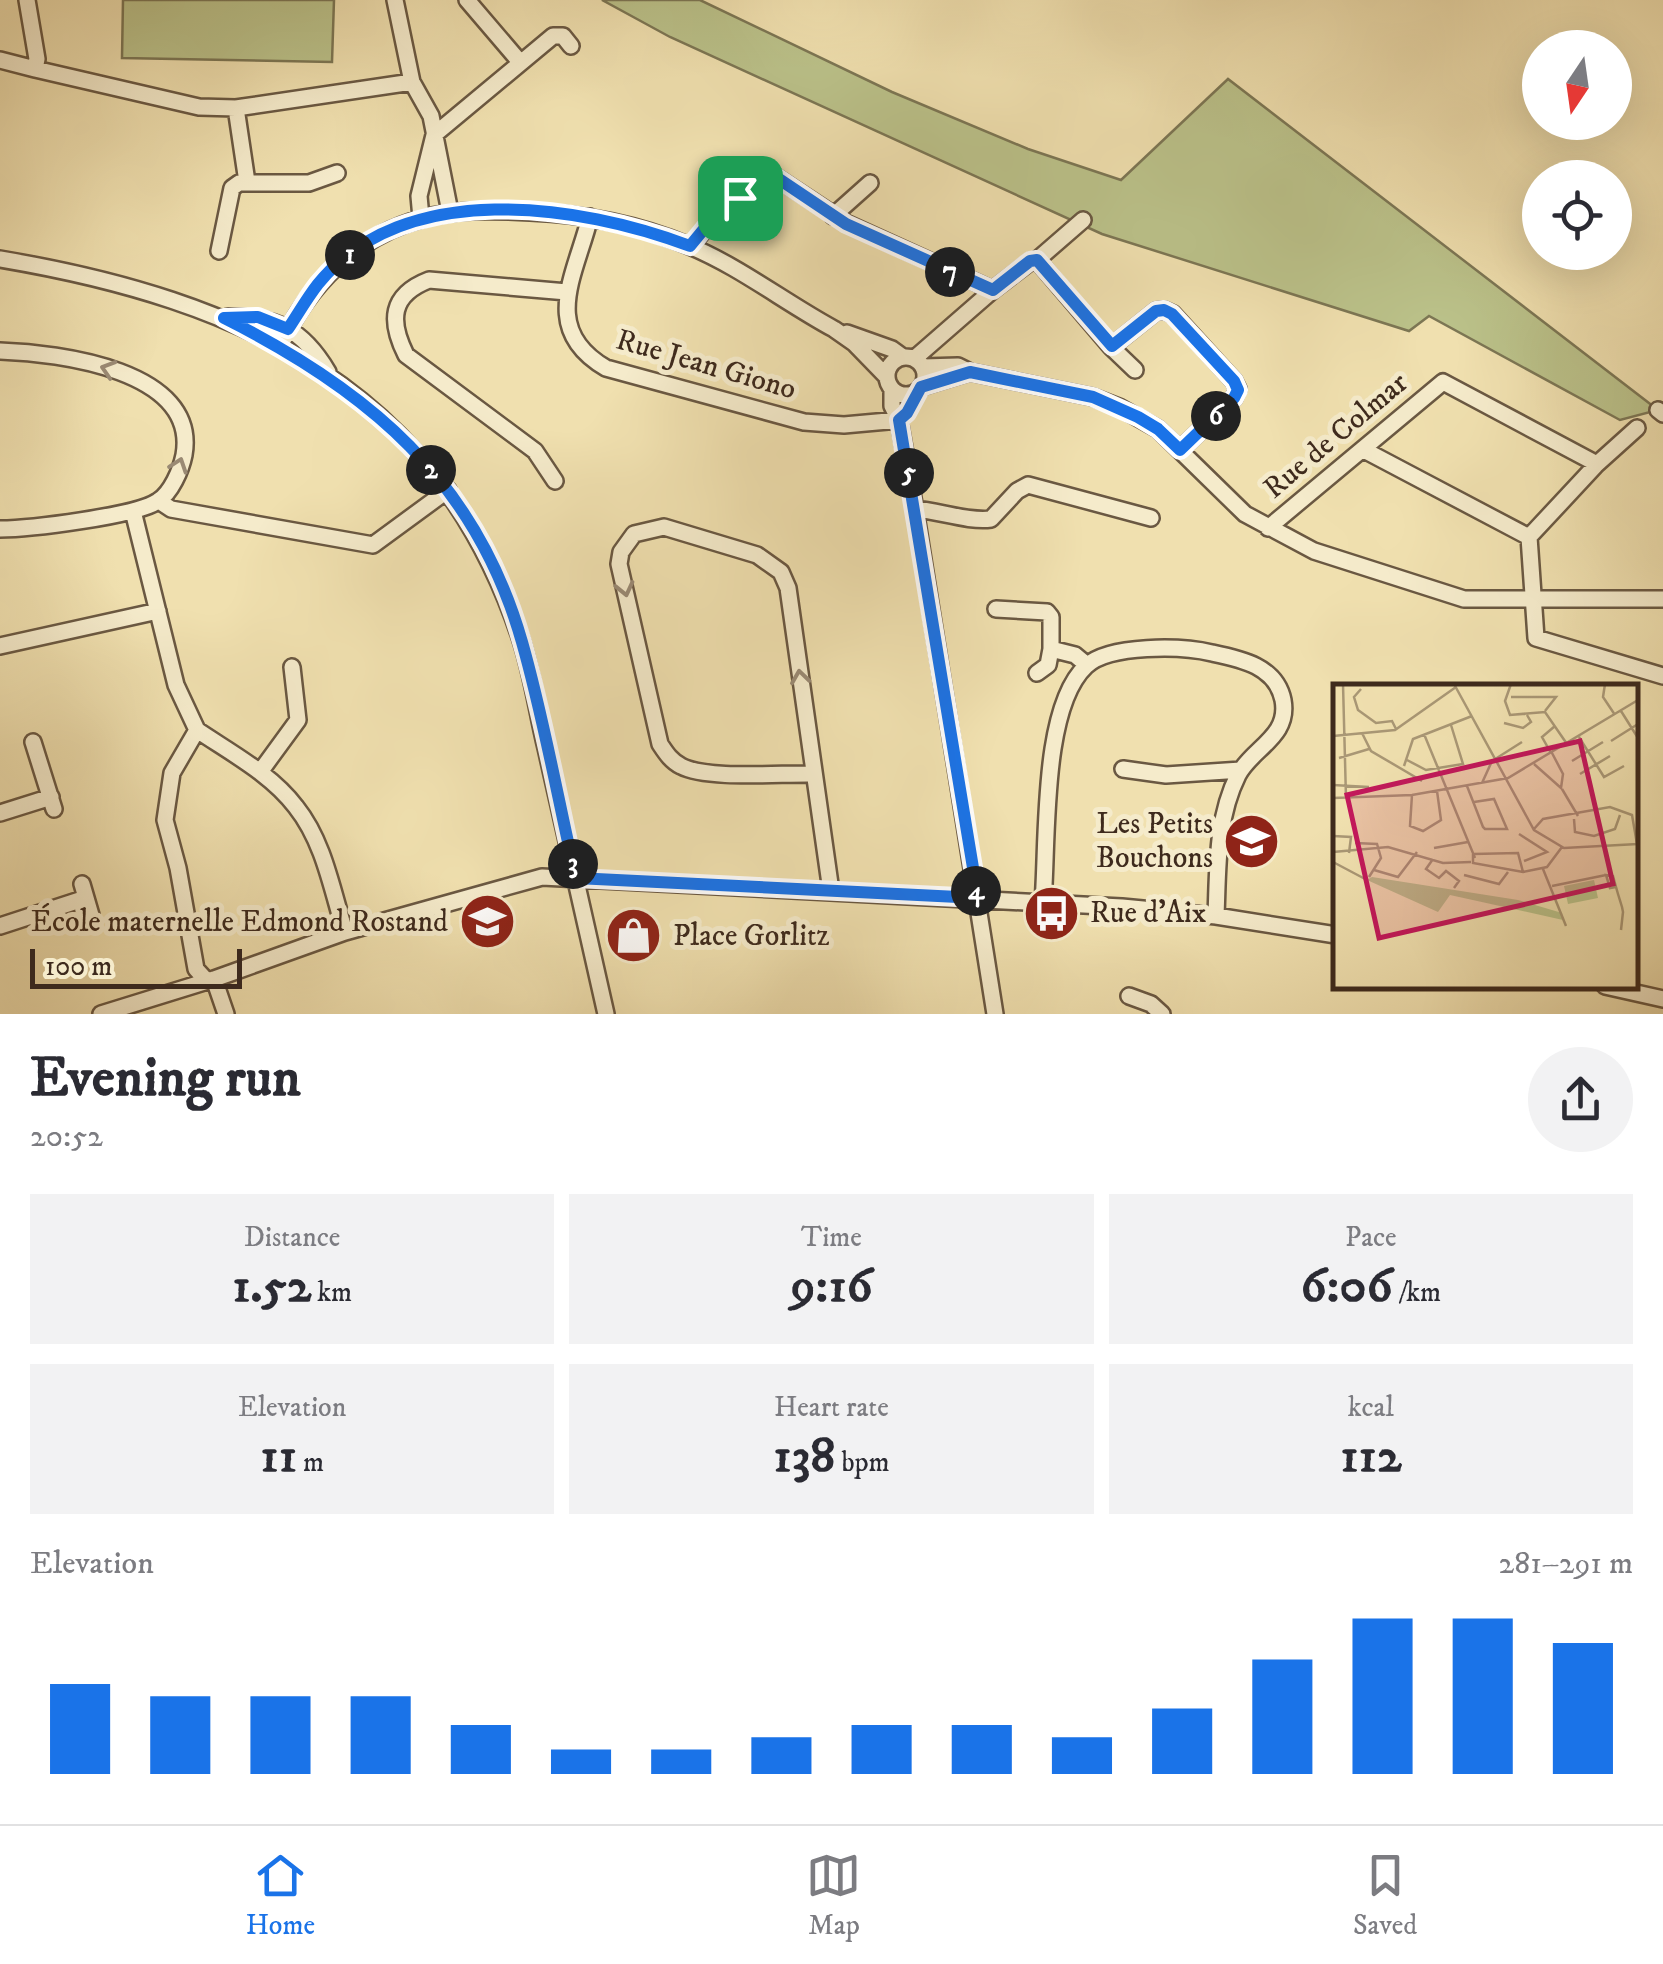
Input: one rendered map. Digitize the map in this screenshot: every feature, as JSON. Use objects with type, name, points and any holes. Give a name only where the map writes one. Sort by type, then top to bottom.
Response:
[{"type":"street","points":[[27,0],[37,59],[35,69]]},
{"type":"street","points":[[395,0],[412,82],[430,116],[450,212]]},
{"type":"street","points":[[466,0],[520,62]]},
{"type":"street","points":[[421,218],[419,196],[434,136],[558,34],[571,46]]},
{"type":"street","points":[[0,60],[199,107],[236,108],[412,82]]},
{"type":"street","points":[[236,108],[247,182]]},
{"type":"street","points":[[220,251],[232,188],[247,182],[309,182],[337,173]]},
{"type":"street","points":[[690,246],[704,229],[770,173],[833,216],[993,290]]},
{"type":"street","points":[[833,216],[870,184]]},
{"type":"street","points":[[280,347],[319,282],[366,244],[421,218],[450,212],[509,211],[590,217],[690,246],[834,329],[854,343],[889,383],[904,394],[970,372]]},
{"type":"street","name":"Rue Jean Giono","points":[[590,217],[567,292],[569,327],[590,358],[606,368],[804,422],[844,425],[899,420]]},
{"type":"street","points":[[914,361],[993,290],[1030,261],[1037,260],[1083,220]]},
{"type":"street","points":[[0,259],[144,289],[224,318],[331,378],[380,416],[448,490],[494,572],[521,640],[606,1014]]},
{"type":"street","points":[[1037,260],[1135,370]]},
{"type":"street","points":[[555,481],[535,451],[406,355],[395,332],[396,316],[400,299],[413,286],[428,280],[567,292]]},
{"type":"street","points":[[1112,346],[1156,311],[1164,310],[1234,381],[1238,390],[1234,398],[1180,450]]},
{"type":"street","points":[[224,318],[258,317],[288,329],[304,340],[331,378]]},
{"type":"street","points":[[834,329],[892,349],[914,361],[925,374],[907,413],[899,420]]},
{"type":"street","points":[[0,350],[50,355],[132,377],[161,394],[183,424],[185,449],[182,465],[159,501],[132,510],[0,530]]},
{"type":"street","points":[[995,1014],[915,509],[899,420],[892,406],[888,368],[914,361],[958,366],[970,372],[1093,397],[1158,429],[1245,514],[1268,528],[1314,552],[1464,600],[1663,599]]},
{"type":"street","name":"Rue de Colmar","points":[[1268,528],[1444,382],[1597,464]]},
{"type":"street","points":[[1637,428],[1597,464],[1530,536],[1536,638],[1663,676]]},
{"type":"street","points":[[1364,450],[1530,536]]},
{"type":"street","points":[[915,509],[991,520],[1017,491],[1028,485],[1152,518]]},
{"type":"street","points":[[159,501],[171,509],[373,545],[448,490]]},
{"type":"street","points":[[132,510],[176,685],[197,730],[260,772],[296,808],[319,847],[345,932]]},
{"type":"street","points":[[814,774],[702,773],[682,767],[668,757],[660,744],[619,564],[621,552],[634,534],[664,527],[757,555],[781,572],[788,588],[832,891]]},
{"type":"street","points":[[996,609],[1047,612],[1051,617],[1048,666],[1037,673]]},
{"type":"street","points":[[0,646],[158,611]]},
{"type":"street","points":[[1051,648],[1074,655],[1087,665]]},
{"type":"street","points":[[1042,902],[1055,732],[1065,698],[1087,665],[1108,655],[1169,648],[1202,650],[1255,664],[1276,684],[1284,710],[1271,741],[1240,770],[1228,798],[1219,838],[1216,916]]},
{"type":"street","points":[[260,772],[298,720],[292,667]]},
{"type":"street","points":[[197,730],[172,773],[164,820],[178,868],[196,968],[210,979],[226,1014]]},
{"type":"street","points":[[0,813],[53,803],[34,742]]},
{"type":"street","points":[[1122,769],[1166,775],[1240,770]]},
{"type":"street","points":[[101,1014],[345,932],[542,876],[1042,902],[1216,916],[1333,935]]},
{"type":"street","points":[[0,926],[84,891],[91,915]]},
{"type":"street","points":[[1618,989],[1663,999]]},
{"type":"street","points":[[1129,996],[1151,1004],[1162,1014]]},
{"type":"green space","points":[[123,0],[334,0],[332,62],[122,58]]},
{"type":"green space","points":[[602,0],[700,0],[892,92],[1028,149],[1121,180],[1228,79],[1658,410],[1620,420],[1429,316],[1409,331],[1102,234],[670,37]]},
{"type":"place","name":"Les Petits Bouchons","points":[[1252,841]]},
{"type":"place","name":"Rue d'Aix","points":[[1051,913]]},
{"type":"place","name":"École maternelle Edmond Rostand","points":[[487,922]]},
{"type":"place","name":"Place Gorlitz","points":[[634,936]]},
{"type":"route","points":[[770,173],[846,224],[993,290],[1030,261],[1037,260],[1112,346],[1156,311],[1164,310],[1234,381],[1238,390],[1180,450],[1158,429],[1093,397],[970,372],[921,387],[899,420],[978,898],[576,878],[521,640],[494,572],[448,490],[415,451],[354,394],[280,347],[224,318],[258,317],[288,329],[319,282],[339,264],[366,244],[421,218],[450,212],[557,213],[617,222],[690,246],[740,198],[770,173]]}]
